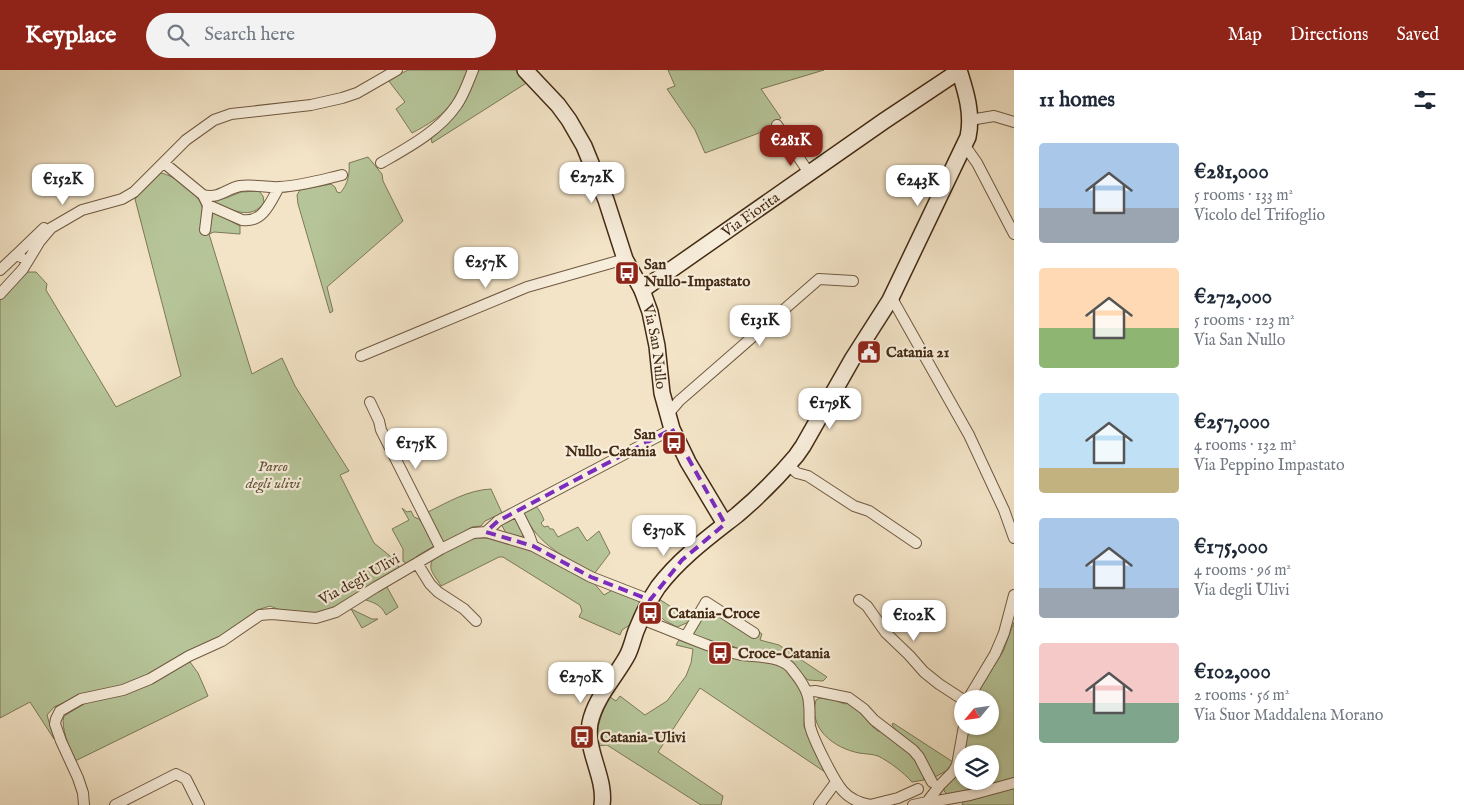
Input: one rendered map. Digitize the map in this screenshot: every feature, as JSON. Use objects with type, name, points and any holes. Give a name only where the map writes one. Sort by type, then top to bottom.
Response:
[{"type":"main road","name":"Via San Nullo","points":[[525,70],[558,105],[584,146],[606,200],[625,259],[642,290],[650,312],[655,331],[659,378],[672,429],[681,450],[725,524]]},
{"type":"main road","points":[[537,70],[558,105]]},
{"type":"main road","points":[[602,805],[601,778],[590,743],[590,723],[606,688],[627,656],[650,600],[667,576],[706,538],[738,514],[788,465],[803,446],[853,358],[890,300],[968,137],[969,106],[959,70]]},
{"type":"main road","name":"Via Fiorita","points":[[642,290],[959,70]]},
{"type":"street","points":[[0,270],[44,227],[59,216],[128,196],[149,178],[186,140],[223,117],[239,113],[310,105],[342,98],[358,92],[397,70]]},
{"type":"street","points":[[381,163],[410,146],[453,110],[462,96],[473,70]]},
{"type":"street","points":[[970,120],[994,116],[1014,122]]},
{"type":"street","points":[[777,125],[809,173]]},
{"type":"street","points":[[965,146],[977,163],[1014,234]]},
{"type":"street","points":[[164,163],[203,195],[208,205],[205,230]]},
{"type":"street","points":[[203,195],[216,196],[241,186],[297,186],[342,175]]},
{"type":"street","points":[[208,205],[242,220],[251,220],[262,215],[279,187]]},
{"type":"street","points":[[0,294],[27,264],[40,241],[51,228],[82,210]]},
{"type":"street","points":[[16,255],[27,264]]},
{"type":"street","points":[[361,356],[527,287],[625,259]]},
{"type":"street","points":[[668,414],[680,401],[819,279],[853,281]]},
{"type":"street","points":[[890,300],[897,308],[969,435],[1004,510],[1014,538]]},
{"type":"street","points":[[370,402],[381,430],[441,549]]},
{"type":"street","name":"Via degli Ulivi","points":[[84,805],[83,793],[78,778],[55,724],[60,711],[82,699],[122,690],[150,679],[189,656],[216,644],[260,615],[267,613],[316,618],[336,612],[441,549],[473,534],[486,532],[498,521],[672,429]]},
{"type":"street","points":[[788,465],[797,473],[808,476],[854,506],[869,511],[916,543]]},
{"type":"street","points":[[517,511],[533,546]]},
{"type":"street","points":[[486,532],[533,546],[591,577],[650,600]]},
{"type":"street","points":[[418,563],[430,584],[438,592],[464,609],[476,621]]},
{"type":"street","points":[[973,690],[995,654],[1004,634],[1014,595]]},
{"type":"street","points":[[859,600],[867,606],[886,634],[924,672],[954,694]]},
{"type":"street","points":[[686,636],[706,602],[754,633]]},
{"type":"street","points":[[641,619],[740,654],[784,663],[797,677],[809,697],[810,722],[813,735],[836,782],[850,800],[870,805],[898,798],[932,797],[959,801],[1014,783]]},
{"type":"street","points":[[806,692],[815,691],[849,698],[864,709],[874,720],[913,750],[919,757],[932,797]]},
{"type":"street","points":[[932,797],[946,775],[957,765],[962,735]]},
{"type":"street","points":[[115,805],[176,774],[186,779],[200,805]]},
{"type":"street","points":[[819,805],[836,782]]},
{"type":"highlighted area","points":[[672,429],[725,524],[682,560],[650,600],[591,577],[533,546],[486,532],[498,521]]},
{"type":"green space","points":[[408,70],[468,70],[448,108],[433,121],[412,133],[396,109],[405,102],[388,80]]},
{"type":"green space","points":[[479,70],[517,70],[528,82],[432,143],[431,137],[462,107]]},
{"type":"green space","points":[[668,70],[824,70],[761,89],[781,118],[771,125],[770,129],[705,153],[695,130],[667,89],[675,86]]},
{"type":"green space","points":[[368,157],[382,174],[383,181],[403,221],[327,287],[333,311],[330,313],[297,195],[300,190],[331,184],[340,193],[348,179],[349,163]]},
{"type":"green space","name":"Parco degli ulivi","points":[[161,173],[173,177],[185,185],[200,201],[203,213],[202,234],[209,233],[213,212],[240,226],[240,234],[214,232],[209,234],[252,374],[282,358],[295,386],[349,471],[340,475],[374,543],[390,556],[399,567],[399,570],[342,605],[320,614],[288,613],[270,606],[257,610],[232,630],[132,684],[77,697],[54,707],[47,715],[54,739],[30,702],[0,718],[0,299],[27,272],[36,272],[47,284],[46,290],[116,407],[181,376],[135,199]]},
{"type":"green space","points":[[259,191],[263,196],[264,202],[259,208],[247,213],[233,210],[213,201],[241,192]]},
{"type":"green space","points":[[491,489],[502,513],[485,521],[481,526],[472,527],[444,543],[441,541],[428,512],[466,494]]},
{"type":"green space","points":[[534,505],[544,520],[541,523],[544,527],[548,526],[550,529],[553,529],[558,537],[578,527],[587,541],[599,531],[610,553],[594,574],[554,550],[537,534],[523,511]]},
{"type":"green space","points":[[402,508],[407,512],[411,511],[414,517],[419,519],[434,546],[417,556],[408,565],[403,561],[403,549],[392,529],[409,520]]},
{"type":"green space","points":[[516,519],[523,533],[522,537],[506,533],[501,524]]},
{"type":"green space","points":[[478,538],[487,538],[515,545],[542,555],[593,582],[604,595],[614,589],[643,603],[634,622],[622,630],[620,635],[579,617],[582,611],[580,605],[503,557],[499,557],[441,586],[431,570],[433,560],[451,548]]},
{"type":"green space","points":[[387,587],[398,607],[386,615],[378,605],[366,600],[366,597]]},
{"type":"green space","points":[[659,599],[687,617],[696,612],[689,622],[677,627],[651,610]]},
{"type":"green space","points":[[708,608],[758,631],[762,634],[760,640],[779,645],[827,677],[823,681],[808,680],[801,674],[745,651],[724,643],[707,641],[693,635]]},
{"type":"green space","points":[[351,609],[372,619],[378,619],[362,628]]},
{"type":"green space","points":[[1014,622],[1014,778],[999,782],[999,745],[965,745],[966,735],[999,735],[999,690],[979,690],[1003,652]]},
{"type":"green space","points":[[679,640],[712,652],[779,664],[784,667],[801,689],[805,702],[804,726],[825,772],[700,688],[658,752],[723,796],[721,805],[701,805],[607,745],[598,746],[597,733],[600,720],[610,697],[616,701],[620,696],[645,715],[667,701],[686,676],[691,663],[693,649],[676,645]]},
{"type":"green space","points":[[190,662],[198,673],[208,696],[75,761],[64,732],[64,716],[89,701]]},
{"type":"green space","points":[[820,698],[845,704],[848,703],[861,711],[873,727],[885,733],[914,757],[924,780],[912,782],[878,756],[859,753],[832,742],[819,728],[816,720],[816,700]]},
{"type":"green space","points":[[893,723],[953,762],[946,771],[935,777],[892,725]]},
{"type":"green space","points":[[954,771],[954,790],[967,790],[948,795],[944,788]]},
{"type":"green space","points":[[1014,788],[1014,805],[962,805],[963,802]]},
{"type":"place","name":"San Nullo-Impastato","points":[[627,273]]},
{"type":"place","name":"Catania 21","points":[[869,352]]},
{"type":"place","name":"San Nullo-Catania","points":[[674,443]]},
{"type":"place","name":"Catania-Croce","points":[[650,613]]},
{"type":"place","name":"Croce-Catania","points":[[720,653]]},
{"type":"place","name":"Catania-Ulivi","points":[[582,737]]}]
